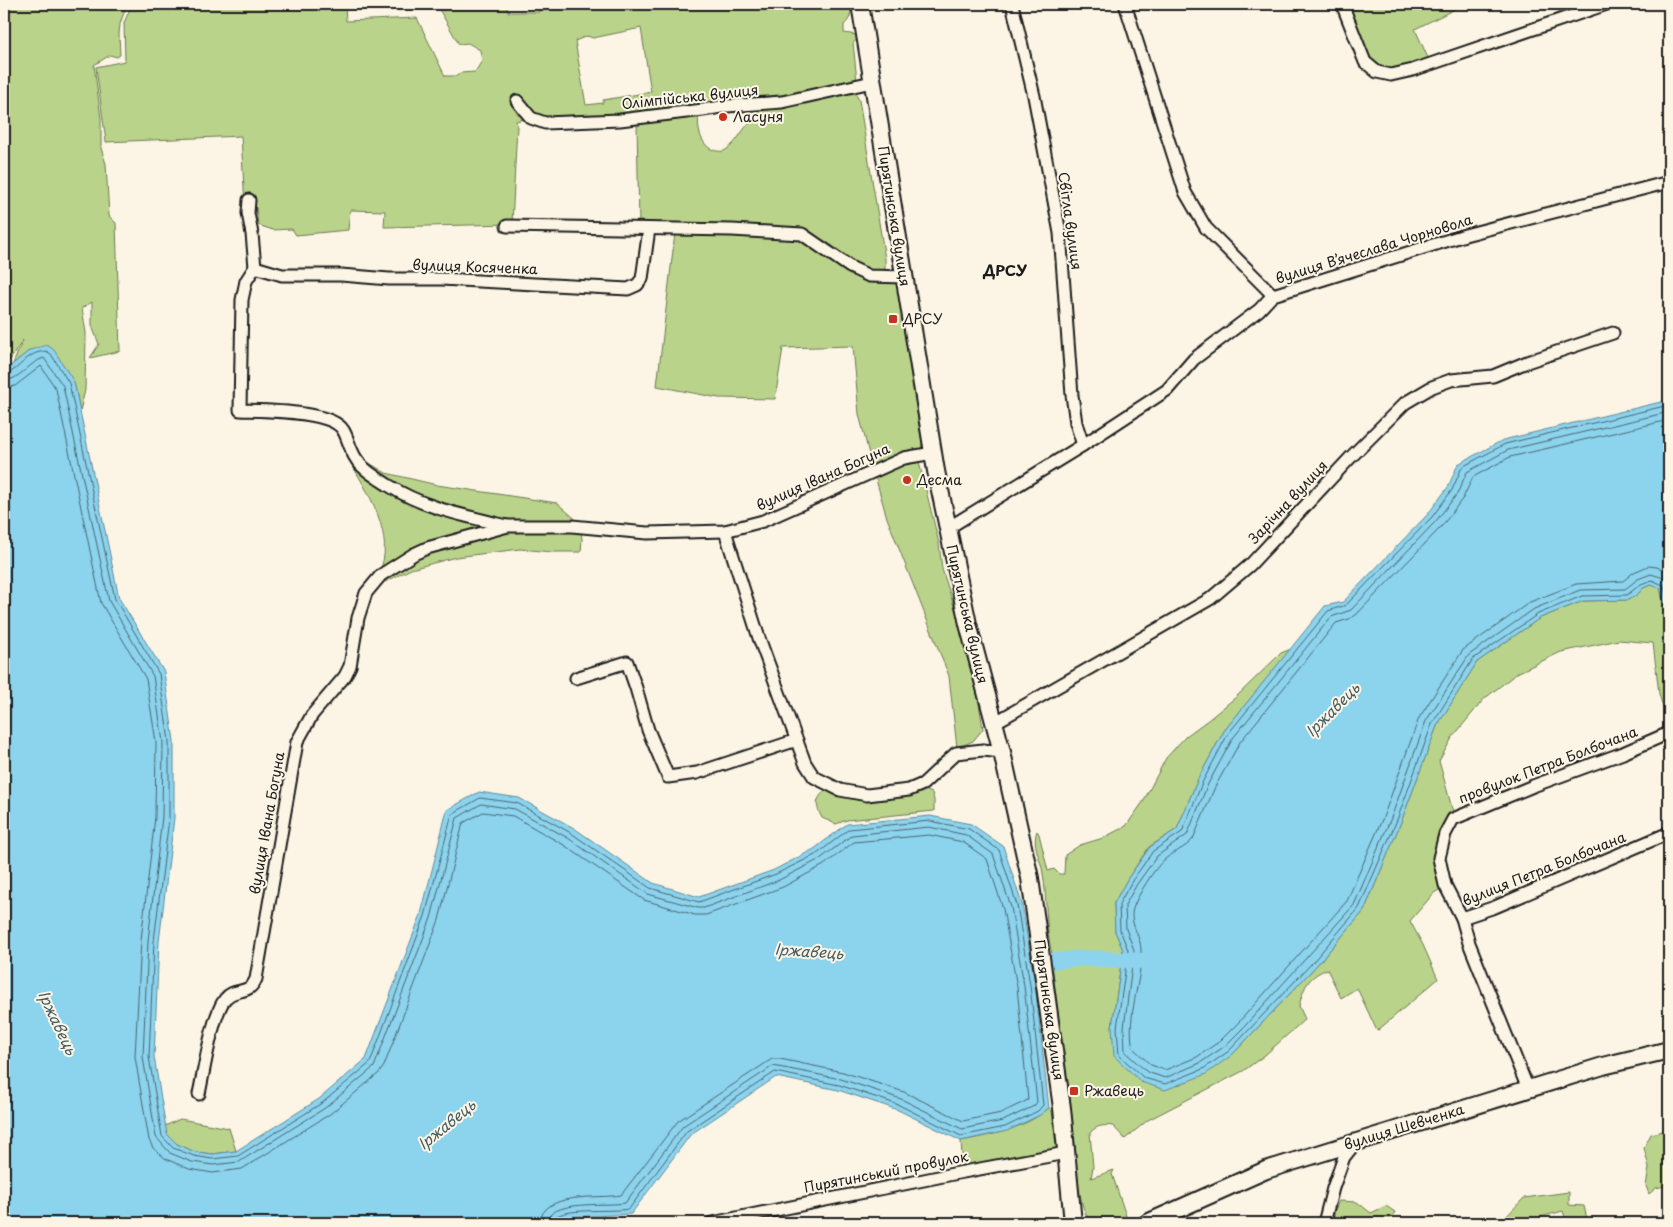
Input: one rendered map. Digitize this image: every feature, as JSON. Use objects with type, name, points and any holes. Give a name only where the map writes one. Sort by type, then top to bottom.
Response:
[{"type":"main road","name":"Пирятинська вулиця","points":[[860,4],[933,453],[968,624],[1002,752],[1030,878],[1062,1108],[1073,1223]]},
{"type":"main road","name":"вулиця Шевченка","points":[[1146,1223],[1266,1170],[1603,1066],[1669,1050]]},
{"type":"street","name":"Світла вулиця","points":[[1012,4],[1034,96],[1060,233],[1072,395],[1076,423],[1083,445]]},
{"type":"street","points":[[1125,4],[1185,192],[1206,228],[1273,295]]},
{"type":"street","points":[[1342,4],[1366,62],[1377,72],[1391,75],[1413,70],[1607,4]]},
{"type":"street","name":"Олімпійська вулиця","points":[[517,100],[532,118],[544,122],[620,120],[727,106],[782,102],[872,82]]},
{"type":"street","name":"вулиця Вʼячеслава Чорновола","points":[[948,528],[1083,445],[1167,390],[1194,359],[1259,310],[1273,295],[1465,236],[1669,182]]},
{"type":"street","points":[[250,200],[248,213],[255,267]]},
{"type":"street","points":[[507,226],[732,230],[802,234],[850,267],[869,276],[904,276]]},
{"type":"street","name":"вулиця Косяченка","points":[[255,267],[282,274],[388,280],[441,279],[628,289],[638,285],[642,279],[649,229]]},
{"type":"street","name":"вулиця Івана Богуна","points":[[255,267],[246,282],[242,300],[240,410],[308,414],[336,423],[343,429],[359,464],[406,496],[454,512],[508,526],[572,526],[647,533],[725,531],[763,521],[904,458],[933,453]]},
{"type":"street","name":"Зарічна вулиця","points":[[993,721],[1001,719],[1210,599],[1250,565],[1350,458],[1405,403],[1432,387],[1451,380],[1493,376],[1527,362],[1613,333]]},
{"type":"street","name":"вулиця Івана Богуна","points":[[199,1094],[215,1020],[223,1002],[227,996],[249,989],[254,985],[256,979],[297,742],[312,715],[345,676],[350,666],[358,618],[366,593],[381,574],[414,554],[427,548],[508,526]]},
{"type":"street","points":[[725,531],[759,638],[804,763],[814,777],[840,790],[867,794],[909,790],[923,784],[956,753],[983,750],[1002,752]]},
{"type":"street","points":[[576,678],[627,662],[648,730],[668,777],[697,773],[796,740]]},
{"type":"street","name":"провулок Петра Болбочана","points":[[1462,918],[1445,885],[1439,858],[1445,834],[1453,819],[1533,786],[1623,753],[1669,733]]},
{"type":"street","name":"вулиця Петра Болбочана","points":[[1528,1089],[1469,942],[1462,918],[1495,907],[1669,833]]},
{"type":"street","points":[[1324,1223],[1344,1157],[1356,1142]]},
{"type":"street","name":"Пирятинський провулок","points":[[712,1223],[948,1174],[1066,1153]]},
{"type":"green space","points":[[4,4],[127,4],[120,24],[120,55],[117,57],[110,55],[94,65],[101,119],[101,148],[106,164],[109,216],[116,223],[120,351],[90,358],[99,344],[92,326],[92,302],[82,308],[86,333],[85,390],[80,411],[74,382],[30,350],[13,364],[23,340],[10,360],[4,365]]},
{"type":"green space","points":[[132,4],[345,4],[346,21],[417,18],[445,76],[457,76],[460,73],[475,72],[482,61],[480,50],[468,43],[459,44],[436,4],[506,4],[508,12],[539,12],[539,4],[849,4],[850,15],[844,25],[844,33],[857,35],[859,38],[853,43],[857,81],[782,101],[545,121],[533,117],[516,121],[512,224],[384,227],[385,211],[350,210],[348,230],[296,235],[292,229],[273,230],[258,225],[256,208],[245,206],[241,136],[106,142],[96,67],[125,61],[124,23]],"holes":[[[641,28],[651,92],[603,100],[603,103],[586,105],[575,41],[587,36],[593,38]]]},
{"type":"green space","points":[[1349,4],[1465,4],[1415,29],[1428,58],[1433,58],[1390,72],[1377,68],[1369,60]]},
{"type":"green space","points":[[854,91],[859,100],[885,259],[885,269],[876,271],[865,269],[825,241],[807,232],[639,226],[637,122],[699,114],[698,121],[702,140],[711,149],[724,151],[733,144],[746,126],[754,120],[760,106]]},
{"type":"green space","points":[[675,233],[796,237],[822,256],[847,270],[896,281],[922,443],[919,462],[939,543],[942,569],[961,628],[978,697],[983,729],[973,741],[957,748],[949,676],[887,518],[859,414],[853,346],[783,348],[775,399],[719,398],[657,386]]},
{"type":"green space","points":[[356,455],[386,473],[437,485],[557,503],[580,523],[581,552],[520,549],[456,557],[411,569],[385,582],[378,575],[383,560],[384,545],[378,514],[347,457]]},
{"type":"green space","points":[[1651,585],[1660,588],[1663,600],[1669,606],[1669,727],[1659,694],[1653,643],[1619,640],[1561,652],[1517,673],[1484,699],[1452,738],[1439,761],[1456,823],[1448,835],[1442,858],[1450,883],[1434,893],[1410,921],[1438,979],[1377,1031],[1357,988],[1341,998],[1327,969],[1315,975],[1305,988],[1299,1006],[1305,1019],[1265,1055],[1243,1071],[1148,1120],[1125,1139],[1113,1126],[1095,1128],[1090,1133],[1093,1167],[1091,1178],[1114,1170],[1112,1174],[1128,1222],[1092,1223],[1084,1209],[1078,1185],[1074,1136],[1052,964],[1076,962],[1079,956],[1053,957],[1048,935],[1044,879],[1035,840],[1037,831],[1048,871],[1054,869],[1059,874],[1064,874],[1065,855],[1080,845],[1103,838],[1126,826],[1143,802],[1166,758],[1186,736],[1236,697],[1281,653],[1291,649],[1224,731],[1198,779],[1177,829],[1149,847],[1114,903],[1115,931],[1123,950],[1112,1027],[1232,1055],[1316,966],[1364,911],[1401,822],[1437,726],[1477,662],[1540,618],[1583,601],[1628,600],[1638,594],[1643,588]]},
{"type":"green space","points":[[827,789],[895,797],[925,790],[932,793],[934,811],[847,820],[836,824],[822,818],[817,806],[818,799]]},
{"type":"green space","points":[[1049,1108],[1052,1111],[1057,1152],[963,1171],[961,1141],[1018,1126]]},
{"type":"green space","points":[[180,1119],[229,1128],[236,1151],[213,1154],[195,1152],[177,1144],[167,1134],[165,1126]]},
{"type":"green space","points":[[1669,1125],[1669,1185],[1656,1188],[1649,1194],[1646,1186],[1649,1168],[1644,1148],[1651,1134],[1663,1131]]},
{"type":"green space","points":[[1569,1192],[1569,1205],[1584,1206],[1588,1223],[1567,1223],[1563,1211],[1518,1223],[1500,1223],[1524,1198]]},
{"type":"green space","points":[[1339,1201],[1357,1202],[1371,1213],[1386,1206],[1395,1212],[1388,1223],[1338,1223],[1334,1222],[1334,1212]]},
{"type":"water","points":[[47,345],[54,350],[74,382],[119,598],[164,672],[174,741],[174,818],[159,942],[154,1057],[167,1134],[177,1144],[195,1152],[213,1154],[236,1151],[319,1099],[366,1059],[421,914],[447,810],[479,792],[519,798],[574,828],[653,883],[699,897],[774,870],[814,849],[847,824],[930,816],[971,824],[1003,846],[1022,904],[1035,984],[1049,1108],[1040,1115],[1007,1131],[961,1141],[898,1110],[838,1090],[776,1077],[691,1134],[631,1214],[575,1217],[548,1223],[4,1223],[4,371],[30,350]]},
{"type":"water","points":[[1669,400],[1669,606],[1663,600],[1660,588],[1651,585],[1643,588],[1638,594],[1628,600],[1583,601],[1540,618],[1477,662],[1437,726],[1401,822],[1364,911],[1316,966],[1232,1055],[1206,1074],[1165,1090],[1141,1082],[1114,1056],[1112,1027],[1123,950],[1115,931],[1114,903],[1128,878],[1150,847],[1177,829],[1198,779],[1224,731],[1325,606],[1343,602],[1428,514],[1448,487],[1458,464],[1503,440]]},
{"type":"waterway","name":"Іржавець","points":[[1041,962],[1085,958],[1143,961]]},
{"type":"place","name":"Ласуня","points":[[723,117]]},
{"type":"place","name":"ДРСУ","points":[[893,319]]},
{"type":"place","name":"Десма","points":[[907,480]]},
{"type":"place","name":"Ржавець","points":[[1074,1091]]},
{"type":"district","name":"ДРСУ","points":[[1005,271]]}]
